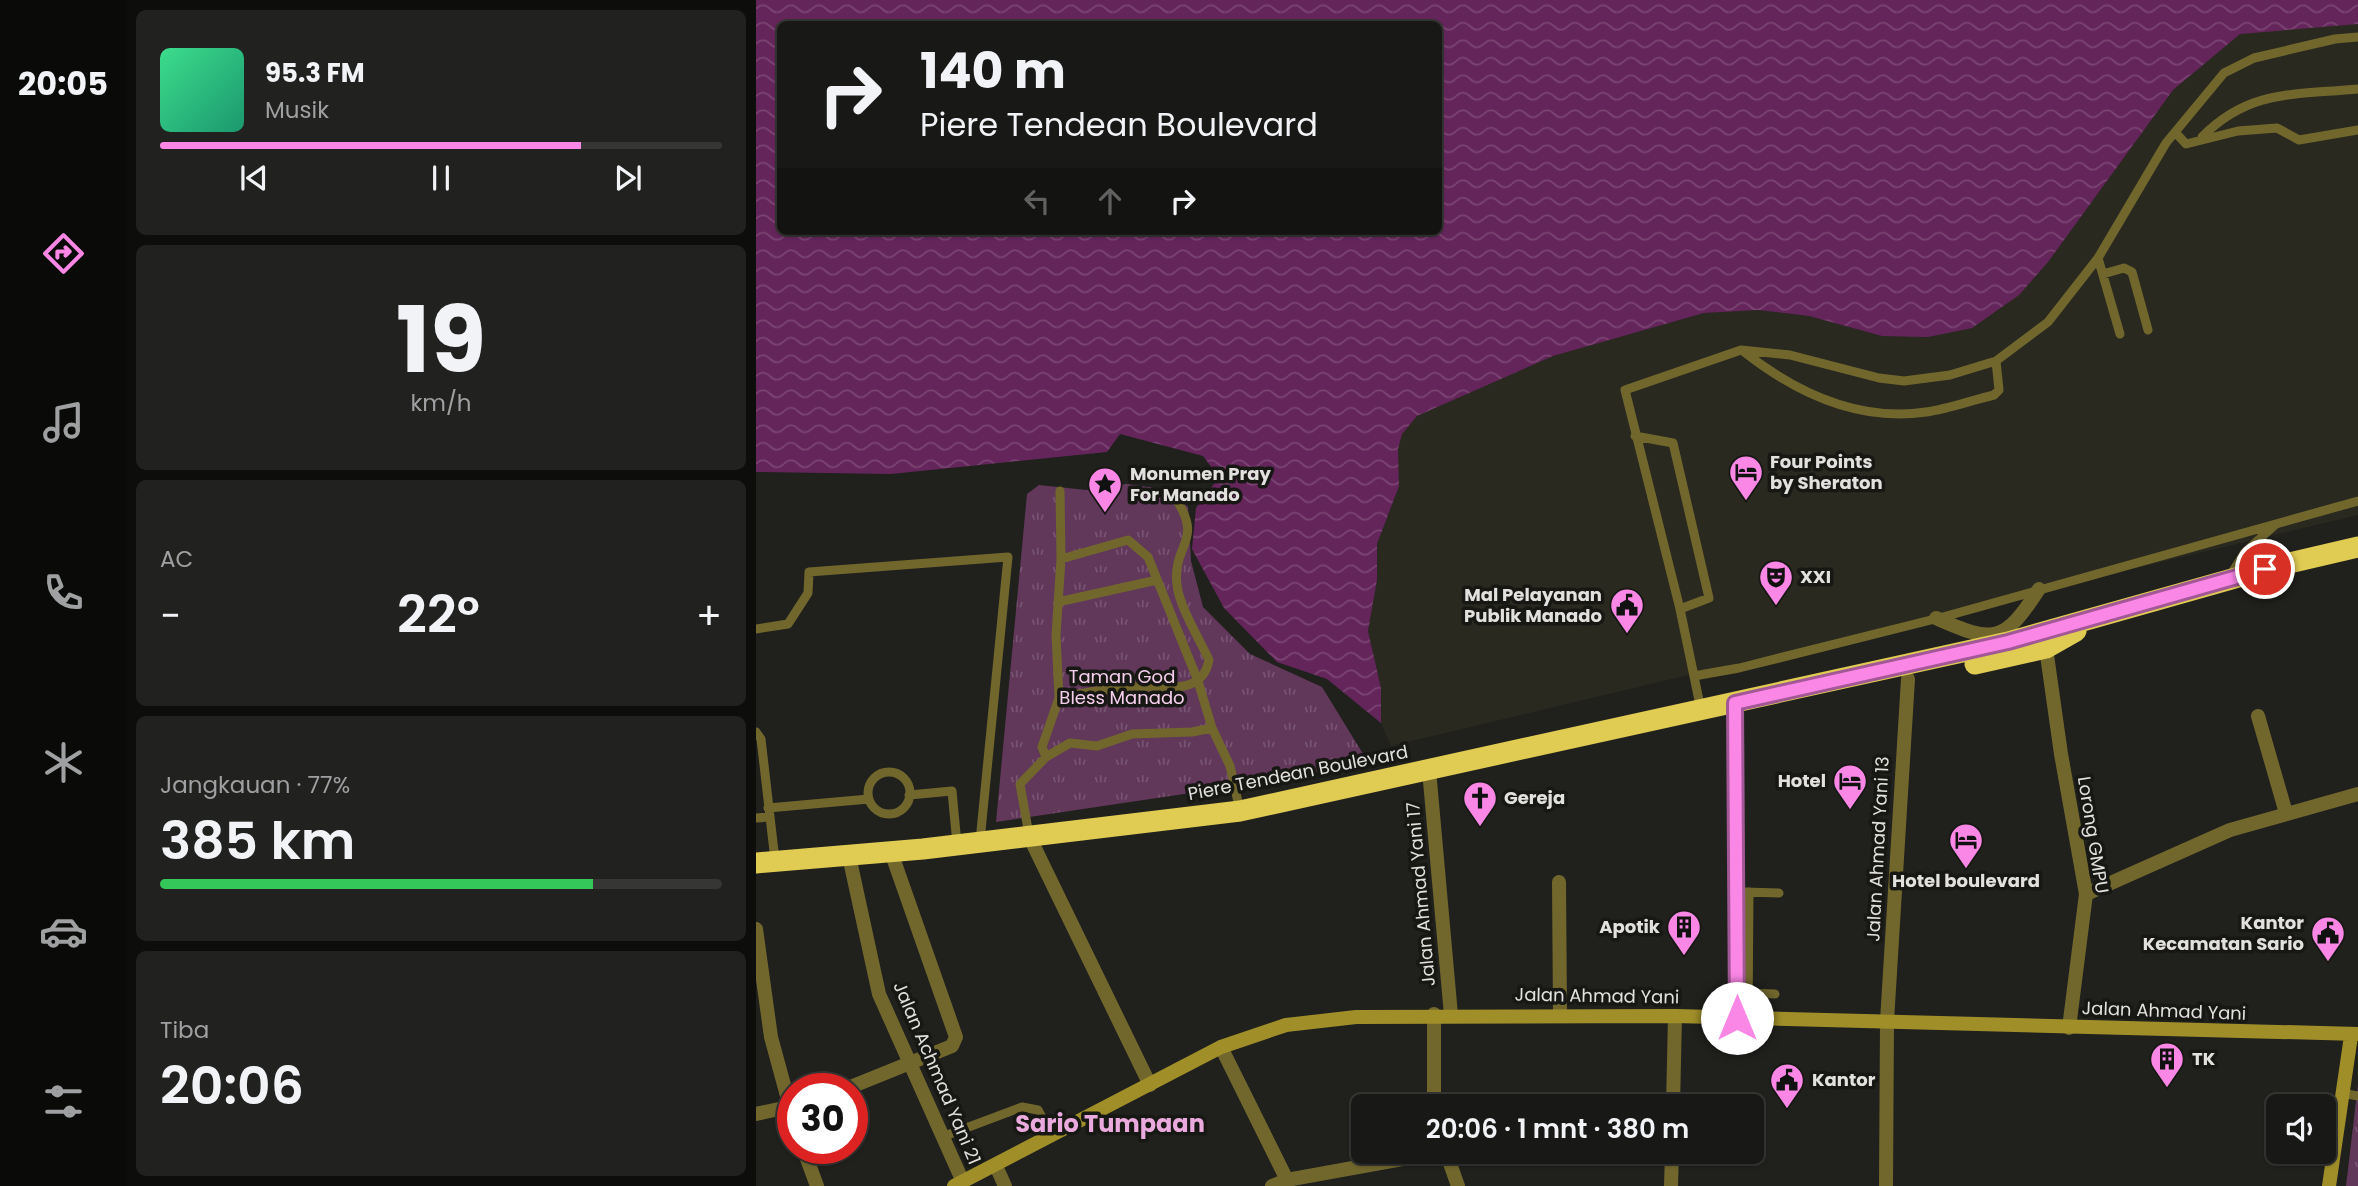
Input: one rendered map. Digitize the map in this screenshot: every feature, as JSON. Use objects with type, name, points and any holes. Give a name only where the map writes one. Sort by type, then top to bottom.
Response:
[{"type":"highway","points":[[2036,634],[2098,619],[2227,580],[2358,547]]},
{"type":"highway","name":"Piere Tendean Boulevard","points":[[765,861],[849,856],[1029,836],[1429,770],[2036,634]]},
{"type":"highway","name":"Piere Tendean Boulevard","points":[[1841,678],[1908,679],[2036,634]]},
{"type":"main road","name":"Jalan Ahmad Yani","points":[[958,1184],[1221,1047],[1286,1025],[1356,1017],[1560,1014],[1887,1021],[2125,1031],[2356,1032]]},
{"type":"main road","points":[[2329,1186],[2342,1093],[2356,1032]]},
{"type":"street","points":[[1936,618],[1971,634],[2036,634],[2039,589]]},
{"type":"street","points":[[1958,653],[1971,634]]},
{"type":"street","name":"Lorong GMPU","points":[[2036,634],[2086,894],[2069,1028]]},
{"type":"street","name":"Jalan Ahmad Yani 13","points":[[1886,1186],[1887,1021],[1908,679]]},
{"type":"street","points":[[1735,703],[1742,892],[1742,1018]]},
{"type":"street","points":[[2258,716],[2286,813]]},
{"type":"street","name":"Jalan Ahmad Yani 17","points":[[1429,770],[1451,1015]]},
{"type":"street","points":[[2086,894],[2194,845],[2286,813],[2358,794]]},
{"type":"street","points":[[1029,836],[1150,1085]]},
{"type":"street","points":[[868,1081],[952,1046],[956,1037],[891,852]]},
{"type":"street","name":"Jalan Achmad Yani 21","points":[[849,856],[879,994],[942,1137],[958,1184]]},
{"type":"street","points":[[1559,882],[1560,1014]]},
{"type":"street","points":[[756,929],[771,1037],[781,1073]]},
{"type":"street","points":[[1434,1014],[1434,1094]]},
{"type":"street","points":[[1673,1094],[1675,1016]]},
{"type":"street","points":[[1221,1047],[1287,1180]]},
{"type":"street","points":[[756,1114],[777,1112]]},
{"type":"street","points":[[809,1164],[817,1186]]},
{"type":"street","points":[[1272,1186],[1287,1180],[1376,1164]]},
{"type":"street","points":[[1448,1164],[1458,1186]]},
{"type":"street","points":[[1671,1186],[1672,1164]]},
{"type":"street","points":[[996,1166],[1005,1186]]},
{"type":"lane","points":[[1701,710],[1680,609],[1625,390],[1741,350],[1790,355],[1879,378],[1904,381],[1950,375],[1996,360],[2025,342],[2048,322],[2098,258],[2175,132],[2224,73],[2255,58],[2335,39],[2358,37]]},
{"type":"lane","points":[[2201,138],[2223,116],[2279,94],[2358,89]]},
{"type":"lane","points":[[2175,132],[2186,144],[2201,138],[2277,128],[2299,140],[2358,130]]},
{"type":"lane","points":[[2098,258],[2120,334]]},
{"type":"lane","points":[[2103,274],[2124,268],[2132,272],[2148,330]]},
{"type":"lane","points":[[1741,350],[1775,376],[1842,408],[1885,415],[1927,412],[1994,394],[1999,390],[1996,360]]},
{"type":"lane","points":[[1635,436],[1673,443],[1709,598],[1680,609]]},
{"type":"lane","points":[[1046,757],[1042,747],[1059,698],[1056,635],[1061,559],[1060,491]]},
{"type":"lane","points":[[1059,698],[1134,687],[1167,690],[1198,681],[1207,672],[1209,660],[1177,587],[1177,562],[1188,517],[1176,499]]},
{"type":"lane","points":[[1694,676],[1739,668],[1936,618],[2358,501]]},
{"type":"lane","points":[[2227,580],[2245,552],[2281,521]]},
{"type":"lane","points":[[1061,559],[1128,540],[1148,557],[1198,681],[1212,728],[1230,766],[1240,803]]},
{"type":"lane","points":[[756,629],[788,624],[808,593],[810,572],[1008,557],[980,842]]},
{"type":"lane","points":[[1058,602],[1157,580]]},
{"type":"lane","points":[[1029,836],[1020,784],[1046,757],[1070,743],[1097,746],[1132,734],[1212,728]]},
{"type":"lane","points":[[756,732],[761,739],[769,812],[765,861]]},
{"type":"lane","points":[[887,772],[903,778],[909,795],[905,805],[891,813],[880,811],[869,799],[872,781],[887,772]]},
{"type":"lane","points":[[909,795],[952,791],[957,845]]},
{"type":"lane","points":[[756,818],[769,812],[869,799]]},
{"type":"lane","points":[[1742,892],[1779,893]]},
{"type":"lane","points":[[1742,923],[1748,993],[1742,1018]]},
{"type":"lane","points":[[1748,993],[1775,994]]},
{"type":"lane","points":[[2342,1093],[2358,1096]]},
{"type":"lane","points":[[942,1137],[1021,1107],[1038,1110],[1052,1136]]},
{"type":"shaded area","points":[[2358,24],[2358,515],[1391,746],[1381,723],[1381,688],[1368,631],[1377,580],[1377,544],[1399,486],[1397,449],[1402,434],[1417,416],[1553,356],[1704,313],[1758,310],[1809,316],[1882,336],[2048,262],[2173,90],[2240,33]]},
{"type":"green space","name":"Taman God Bless Manado","points":[[1127,484],[1169,490],[1188,507],[1191,561],[1203,607],[1250,654],[1322,687],[1368,762],[1271,781],[996,822],[1027,494],[1039,485],[1086,490]]},
{"type":"green space","points":[[2358,1084],[2358,1186],[2346,1186]]},
{"type":"water","points":[[756,0],[2358,0],[2358,24],[2240,34],[2173,90],[2048,262],[2019,295],[1972,328],[1928,337],[1882,336],[1809,316],[1758,310],[1704,313],[1553,356],[1417,416],[1402,434],[1398,449],[1399,486],[1377,544],[1377,580],[1368,631],[1381,688],[1381,723],[1327,679],[1277,662],[1224,608],[1192,549],[1196,508],[1219,477],[1203,456],[1120,434],[1107,452],[891,474],[756,472]]},
{"type":"place","name":"Four Points by Sheraton","points":[[1746,502]]},
{"type":"place","name":"Monumen Pray For Manado","points":[[1105,514]]},
{"type":"place","name":"XXI","points":[[1776,607]]},
{"type":"place","name":"Mal Pelayanan Publik Manado","points":[[1627,635]]},
{"type":"place","name":"Hotel","points":[[1850,811]]},
{"type":"place","name":"Gereja","points":[[1480,828]]},
{"type":"place","name":"Hotel boulevard","points":[[1966,870]]},
{"type":"place","name":"Apotik","points":[[1684,957]]},
{"type":"place","name":"Kantor Kecamatan Sario","points":[[2328,963]]},
{"type":"place","name":"TK","points":[[2167,1089]]},
{"type":"place","name":"Kantor","points":[[1787,1110]]},
{"type":"district","name":"Sario Tumpaan","points":[[1110,1124]]},
{"type":"route","points":[[1737,1018],[1735,703],[2008,642],[2098,619],[2265,569]]}]
